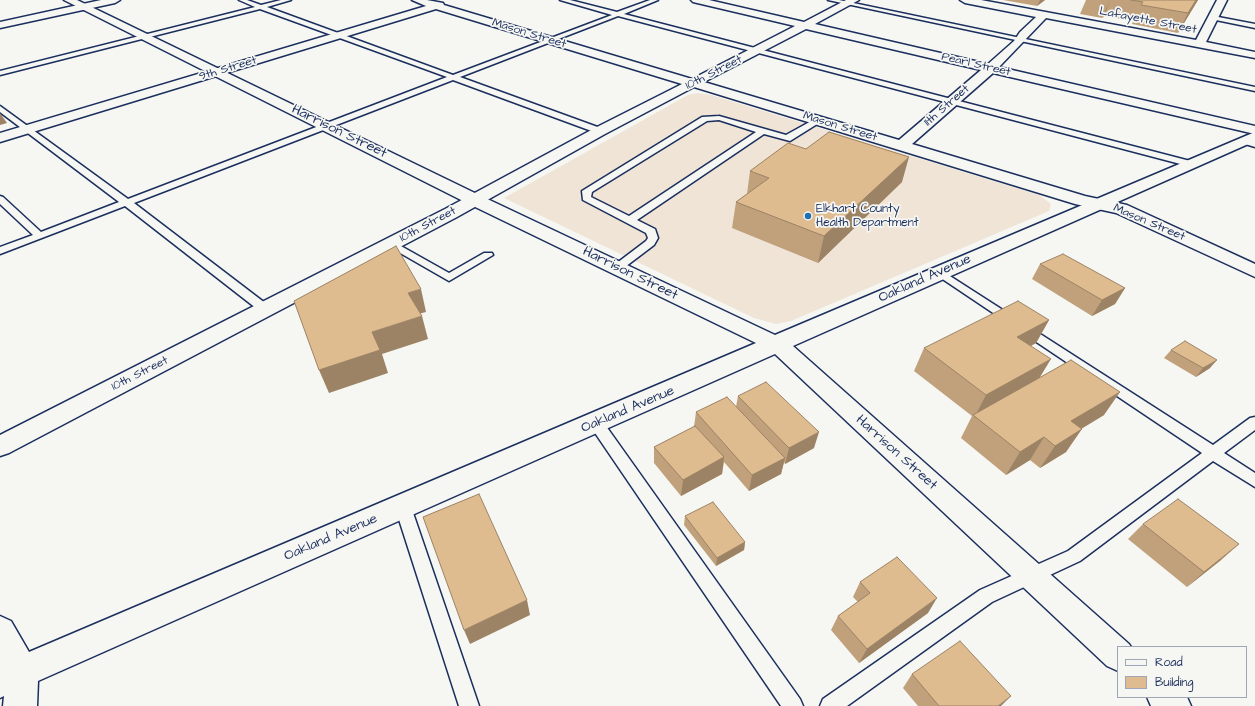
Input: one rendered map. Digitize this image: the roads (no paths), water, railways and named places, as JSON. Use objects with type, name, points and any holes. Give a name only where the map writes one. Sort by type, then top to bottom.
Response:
[{"type":"street","points":[[0,25],[76,4],[115,0]]},
{"type":"street","name":"Mason Street","points":[[417,0],[1141,217],[1255,271]]},
{"type":"street","name":"9th Street","points":[[0,138],[457,0]]},
{"type":"street","name":"Pearl Street","points":[[696,0],[991,68],[1252,138]]},
{"type":"street","name":"Lafayette Street","points":[[965,0],[1255,55]]},
{"type":"street","points":[[1200,44],[1222,0]]},
{"type":"street","name":"10th Street","points":[[0,446],[392,244],[600,131],[806,26],[844,1]]},
{"type":"street","name":"Harrison Street","points":[[76,4],[475,200],[778,345],[1117,654]]},
{"type":"street","name":"11th Street","points":[[901,146],[991,68],[1018,43],[1020,39],[1044,15]]},
{"type":"street","name":"Oakland Avenue","points":[[11,676],[778,345],[939,272],[1252,138]]},
{"type":"street","points":[[0,632],[20,706]]},
{"type":"street","points":[[1165,698],[1174,706]]},
{"type":"lane","points":[[242,0],[600,131]]},
{"type":"lane","points":[[0,73],[288,0]]},
{"type":"lane","points":[[563,0],[1191,164]]},
{"type":"lane","points":[[0,251],[654,0]]},
{"type":"lane","points":[[844,1],[1255,89]]},
{"type":"lane","points":[[1213,18],[1255,26]]},
{"type":"lane","points":[[0,108],[27,130],[127,203],[265,309]]},
{"type":"lane","points":[[617,268],[650,243],[653,238],[651,231],[586,198],[587,191],[705,119],[719,118],[790,138],[818,121]]},
{"type":"lane","points":[[630,220],[763,131]]},
{"type":"lane","points":[[0,199],[40,236]]},
{"type":"lane","points":[[392,244],[449,278],[488,256]]},
{"type":"lane","points":[[939,272],[1255,481]]},
{"type":"lane","points":[[830,706],[986,596],[1074,556],[1255,422]]},
{"type":"lane","points":[[596,423],[793,706]]},
{"type":"lane","points":[[403,507],[469,706]]},
{"type":"place","name":"Elkhart County Health Department","points":[[808,216]]}]
